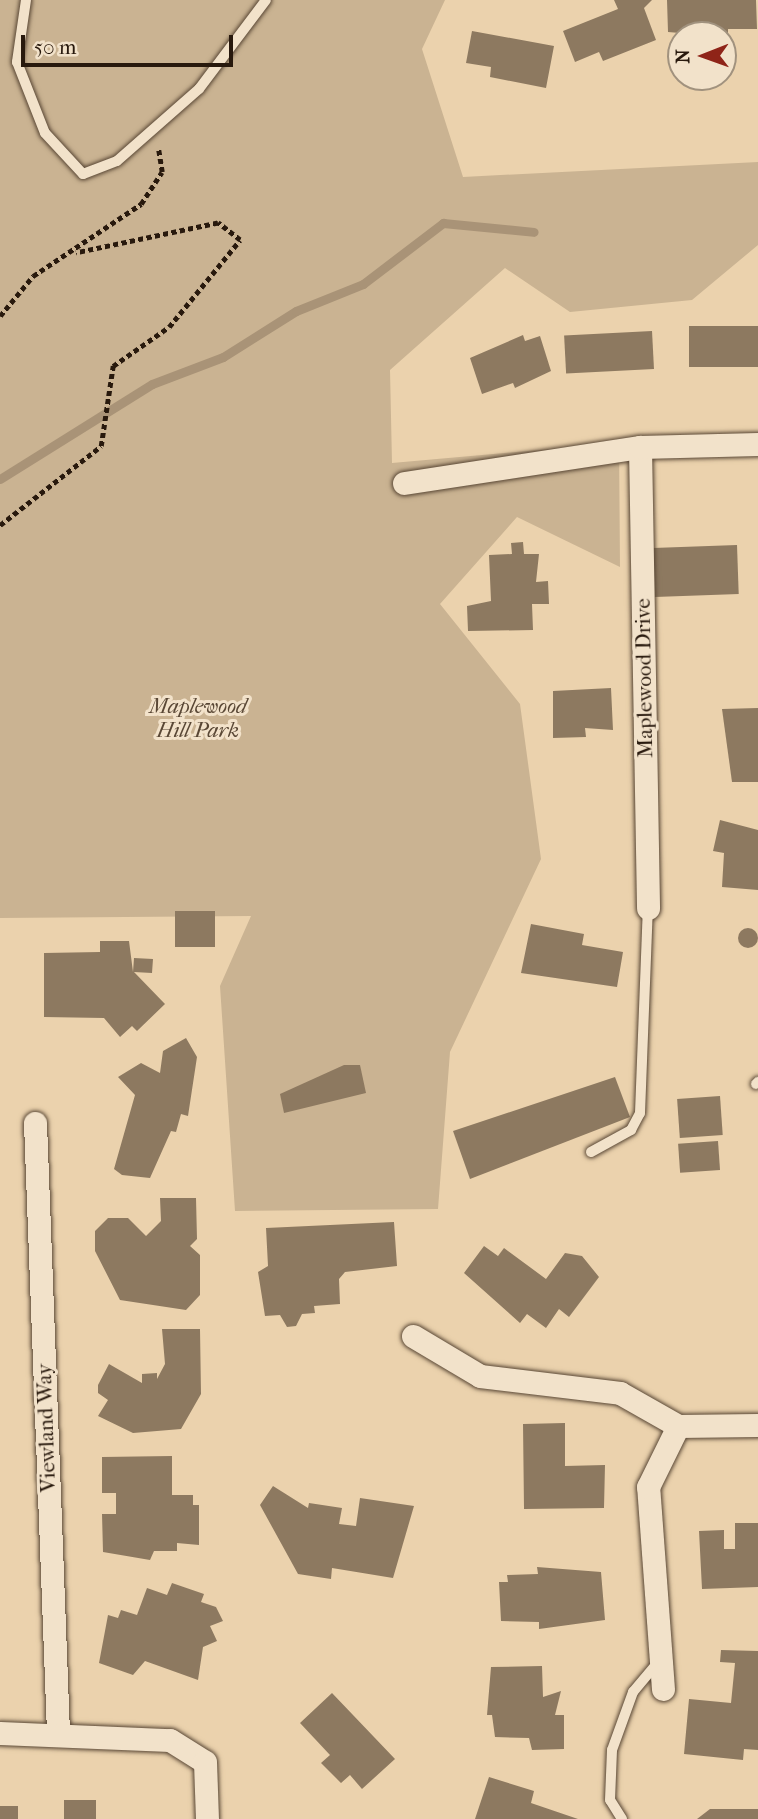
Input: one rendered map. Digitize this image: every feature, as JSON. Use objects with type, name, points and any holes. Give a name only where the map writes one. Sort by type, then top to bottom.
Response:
[{"type":"street","points":[[404,483],[640,447],[758,444]]},
{"type":"street","name":"Maplewood Drive","points":[[640,447],[648,908]]},
{"type":"street","name":"Viewland Way","points":[[35,1124],[58,1732]]},
{"type":"street","points":[[413,1336],[480,1376],[620,1393],[678,1426],[758,1426]]},
{"type":"street","points":[[663,1689],[648,1487],[678,1426]]},
{"type":"street","points":[[0,1733],[58,1732],[170,1740],[205,1762],[207,1819]]},
{"type":"lane","points":[[26,0],[17,62],[45,133],[83,174],[117,160],[199,89],[266,0]]},
{"type":"lane","points":[[591,1152],[631,1130],[640,1113],[648,908]]},
{"type":"lane","points":[[622,1819],[610,1800],[612,1750],[634,1692],[661,1659]]},
{"type":"path","points":[[0,316],[33,276],[76,253],[141,204],[162,173],[156,127]]},
{"type":"path","points":[[0,525],[101,446],[113,366],[169,327],[240,240],[218,223],[76,253]]},
{"type":"green space","name":"Maplewood Hill Park","points":[[0,0],[445,0],[422,49],[463,177],[758,162],[758,245],[692,300],[570,312],[505,268],[390,370],[392,463],[619,443],[620,567],[517,517],[440,604],[520,704],[541,859],[450,1052],[438,1209],[235,1211],[220,986],[251,916],[0,918]]},
{"type":"building","points":[[614,0],[652,0],[644,8],[656,40],[603,61],[599,52],[575,62],[563,31],[618,9]]},
{"type":"building","points":[[667,0],[756,0],[757,29],[737,29],[737,21],[668,21]]},
{"type":"building","points":[[472,31],[554,46],[546,88],[490,77],[491,67],[466,63]]},
{"type":"building","points":[[689,326],[758,326],[758,367],[689,367]]},
{"type":"building","points":[[652,331],[654,369],[566,374],[564,336]]},
{"type":"building","points":[[523,335],[525,341],[540,336],[551,371],[515,388],[513,383],[482,394],[470,358]]},
{"type":"building","points":[[523,542],[524,554],[539,554],[536,582],[548,581],[549,604],[532,604],[533,630],[468,631],[467,606],[491,601],[489,555],[512,554],[511,543]]},
{"type":"building","points":[[737,545],[739,594],[655,597],[653,548]]},
{"type":"building","points":[[611,688],[613,730],[585,728],[586,737],[553,738],[553,691]]},
{"type":"building","points":[[758,708],[758,782],[732,782],[722,709]]},
{"type":"building","points":[[720,820],[758,830],[758,890],[722,887],[724,853],[713,851]]},
{"type":"building","points":[[175,911],[215,911],[215,947],[175,947]]},
{"type":"building","points":[[531,924],[584,934],[582,945],[623,952],[617,987],[521,973]]},
{"type":"building","points":[[744,928],[752,928],[758,938],[752,948],[744,948],[738,942],[738,934]]},
{"type":"building","points":[[100,941],[129,941],[133,972],[134,958],[153,959],[152,973],[134,972],[165,1004],[137,1031],[132,1026],[120,1037],[104,1018],[44,1017],[44,953],[100,952]]},
{"type":"building","points":[[186,1038],[197,1057],[188,1116],[181,1114],[176,1132],[171,1131],[150,1178],[122,1175],[114,1169],[135,1095],[118,1077],[141,1063],[160,1073],[163,1051]]},
{"type":"building","points":[[344,1065],[360,1065],[366,1093],[284,1113],[280,1094]]},
{"type":"building","points":[[615,1077],[630,1117],[470,1179],[453,1131]]},
{"type":"building","points":[[720,1096],[723,1135],[680,1138],[677,1099]]},
{"type":"building","points":[[718,1141],[720,1170],[680,1173],[678,1144]]},
{"type":"building","points":[[160,1198],[196,1198],[197,1239],[190,1246],[200,1255],[200,1295],[186,1310],[120,1300],[95,1251],[95,1231],[108,1218],[128,1218],[146,1236],[161,1221]]},
{"type":"building","points":[[394,1222],[397,1266],[345,1272],[339,1279],[340,1304],[314,1306],[315,1313],[302,1314],[296,1326],[287,1327],[280,1315],[265,1316],[258,1272],[268,1266],[266,1228]]},
{"type":"building","points":[[484,1246],[498,1256],[504,1248],[546,1279],[565,1253],[582,1256],[599,1277],[569,1317],[559,1309],[546,1328],[527,1314],[520,1323],[464,1273]]},
{"type":"building","points":[[162,1329],[200,1329],[201,1394],[181,1429],[133,1433],[98,1416],[108,1400],[98,1393],[98,1385],[109,1364],[142,1383],[142,1374],[157,1373],[157,1379],[165,1364]]},
{"type":"building","points":[[565,1423],[565,1466],[605,1465],[604,1508],[524,1509],[523,1424]]},
{"type":"building","points":[[172,1456],[172,1495],[193,1495],[193,1505],[199,1505],[199,1545],[177,1543],[177,1551],[154,1551],[150,1560],[103,1552],[102,1514],[116,1514],[116,1493],[102,1493],[102,1457]]},
{"type":"building","points":[[273,1486],[308,1508],[309,1503],[342,1508],[339,1524],[356,1526],[360,1498],[414,1506],[393,1578],[332,1568],[331,1579],[298,1574],[260,1505]]},
{"type":"building","points":[[735,1523],[758,1523],[758,1587],[702,1589],[699,1531],[724,1530],[724,1549],[735,1549]]},
{"type":"building","points":[[537,1567],[601,1572],[605,1620],[539,1629],[539,1622],[501,1621],[499,1582],[508,1582],[507,1575],[538,1574]]},
{"type":"building","points":[[172,1583],[204,1594],[201,1602],[216,1607],[223,1621],[210,1626],[217,1641],[203,1647],[198,1680],[145,1661],[133,1675],[99,1663],[108,1615],[118,1618],[121,1610],[137,1615],[147,1588],[167,1595]]},
{"type":"building","points":[[721,1650],[758,1651],[758,1750],[744,1749],[743,1760],[684,1754],[689,1699],[731,1703],[735,1663],[720,1662]]},
{"type":"building","points":[[542,1666],[543,1697],[561,1691],[555,1715],[564,1715],[564,1749],[532,1750],[529,1738],[495,1737],[492,1715],[487,1715],[491,1667]]},
{"type":"building","points":[[332,1693],[395,1759],[362,1789],[350,1775],[341,1783],[321,1763],[330,1755],[300,1723]]},
{"type":"building","points":[[489,1777],[534,1791],[531,1803],[578,1819],[475,1819]]},
{"type":"building","points":[[64,1800],[96,1800],[96,1819],[64,1819]]},
{"type":"building","points":[[0,1806],[18,1806],[18,1819],[0,1819]]},
{"type":"building","points":[[710,1809],[758,1809],[758,1819],[697,1819]]},
{"type":"waterway","points":[[0,479],[152,384],[223,357],[296,311],[363,284],[443,223],[534,232]]}]
